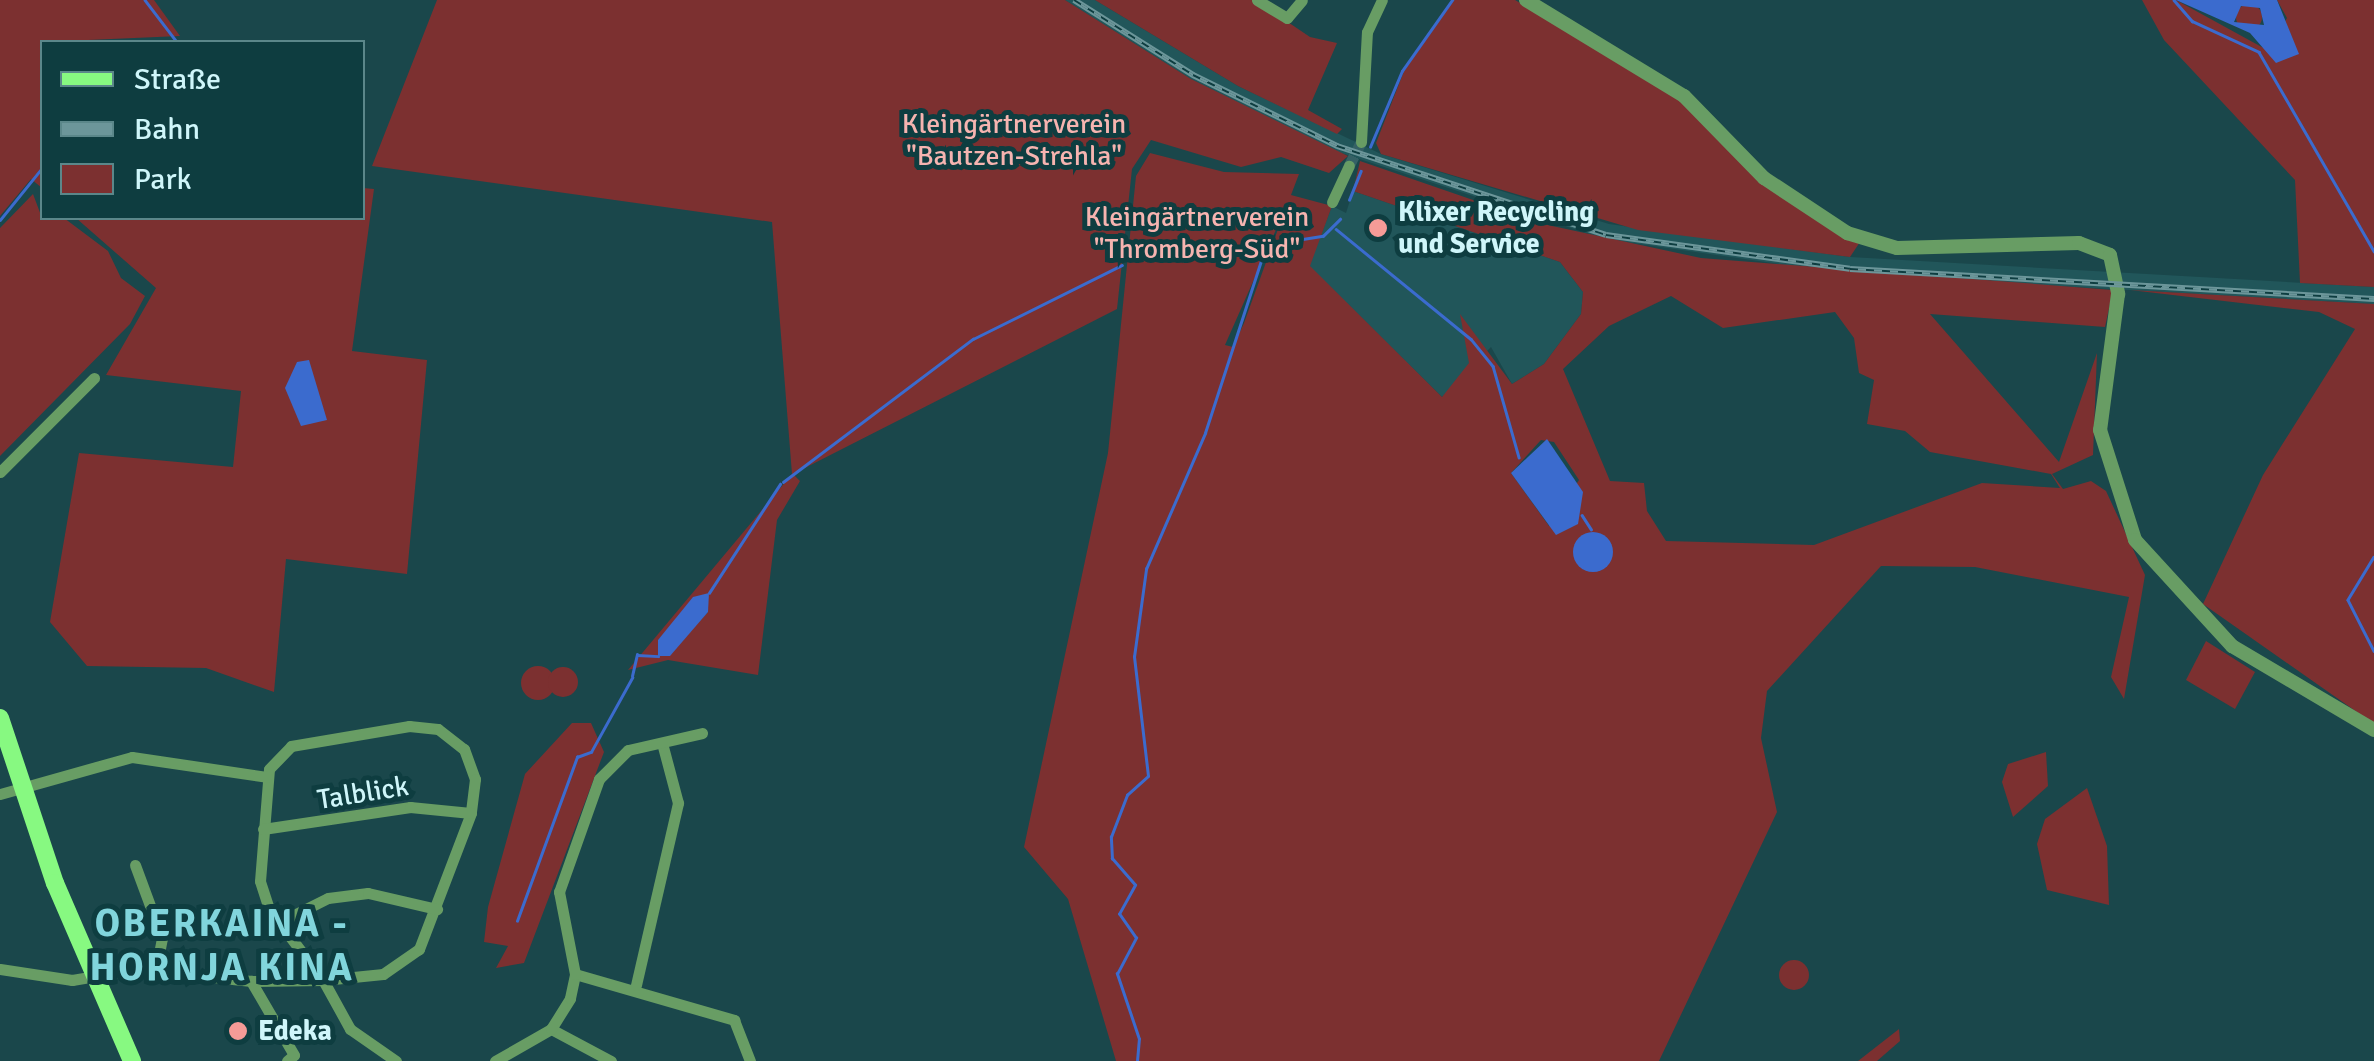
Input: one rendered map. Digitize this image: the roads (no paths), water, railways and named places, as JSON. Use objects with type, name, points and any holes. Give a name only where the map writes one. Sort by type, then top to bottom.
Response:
[{"type":"main road","points":[[0,718],[93,975],[132,1061]]},
{"type":"street","points":[[1257,0],[1286,18],[1302,0]]},
{"type":"street","points":[[1361,142],[1367,32],[1382,0]]},
{"type":"street","points":[[1526,0],[1684,96],[1764,178],[1846,233],[1952,251],[2092,245],[2116,261],[2116,304],[2099,394],[2106,468],[2156,573],[2242,653],[2374,730]]},
{"type":"street","points":[[1332,202],[1349,166]]},
{"type":"street","points":[[0,472],[94,378]]},
{"type":"street","points":[[0,969],[93,975],[156,970],[251,980],[323,980],[398,967],[420,949],[471,813],[471,764],[438,729],[290,746],[267,778],[260,880],[278,923],[323,980],[350,1029],[396,1061]]},
{"type":"street","points":[[494,1061],[551,1029],[575,974],[559,892],[594,789],[616,758],[702,733]]},
{"type":"street","points":[[636,985],[678,803],[662,743]]},
{"type":"street","points":[[0,794],[132,758],[267,778]]},
{"type":"street","name":"Talblick","points":[[263,830],[410,807],[471,813]]},
{"type":"street","points":[[134,865],[162,938],[156,970]]},
{"type":"street","points":[[278,923],[349,894],[437,910]]},
{"type":"street","points":[[575,974],[636,985],[734,1020],[750,1061]]},
{"type":"street","points":[[251,980],[293,1059]]},
{"type":"street","points":[[551,1029],[611,1061]]},
{"type":"water","points":[[2176,0],[2277,0],[2299,54],[2276,63],[2250,33]],"holes":[[[2241,6],[2260,8],[2264,25],[2234,22]]]},
{"type":"water","points":[[309,360],[327,420],[301,426],[285,388],[297,362]]},
{"type":"water","points":[[1547,439],[1583,492],[1578,524],[1556,535],[1511,473]]},
{"type":"water","points":[[1593,532],[1607,538],[1613,552],[1607,566],[1593,572],[1579,566],[1573,552],[1579,538]]},
{"type":"water","points":[[709,593],[708,612],[670,656],[658,656],[658,640],[693,597]]},
{"type":"waterway","points":[[145,0],[175,40]]},
{"type":"waterway","points":[[1370,147],[1402,71],[1452,0]]},
{"type":"waterway","points":[[2174,0],[2192,21],[2259,52],[2374,251]]},
{"type":"waterway","points":[[0,220],[40,170]]},
{"type":"waterway","points":[[1349,200],[1361,171]]},
{"type":"waterway","points":[[1137,1061],[1139,1039],[1117,974],[1136,938],[1119,914],[1135,885],[1112,859],[1111,837],[1127,795],[1148,776],[1134,657],[1146,569],[1205,433],[1261,261],[1284,242],[1323,236],[1340,219]]},
{"type":"waterway","points":[[1336,229],[1471,339],[1493,366],[1519,457]]},
{"type":"waterway","points":[[783,482],[973,339],[1122,265]]},
{"type":"waterway","points":[[709,593],[780,484]]},
{"type":"waterway","points":[[1582,515],[1591,529]]},
{"type":"waterway","points":[[2374,557],[2348,600],[2374,651]]},
{"type":"waterway","points":[[632,676],[637,655],[658,656]]},
{"type":"waterway","points":[[517,921],[577,757],[591,752],[632,678]]},
{"type":"tunnel","points":[[1349,166],[1361,142]]},
{"type":"railway","points":[[1074,0],[1193,75],[1337,146],[1606,235],[1850,269],[2374,299]]},
{"type":"place","name":"Klixer Recycling und Service","points":[[1378,228]]},
{"type":"place","name":"Edeka","points":[[238,1031]]},
{"type":"district","name":"OBERKAINA - HORNJA KINA","points":[[222,946]]},
{"type":"park label","name":"Kleingärtnerverein \"Bautzen-Strehla\"","points":[[1014,140]]},
{"type":"park label","name":"Kleingärtnerverein \"Thromberg-Süd\"","points":[[1197,233]]}]
